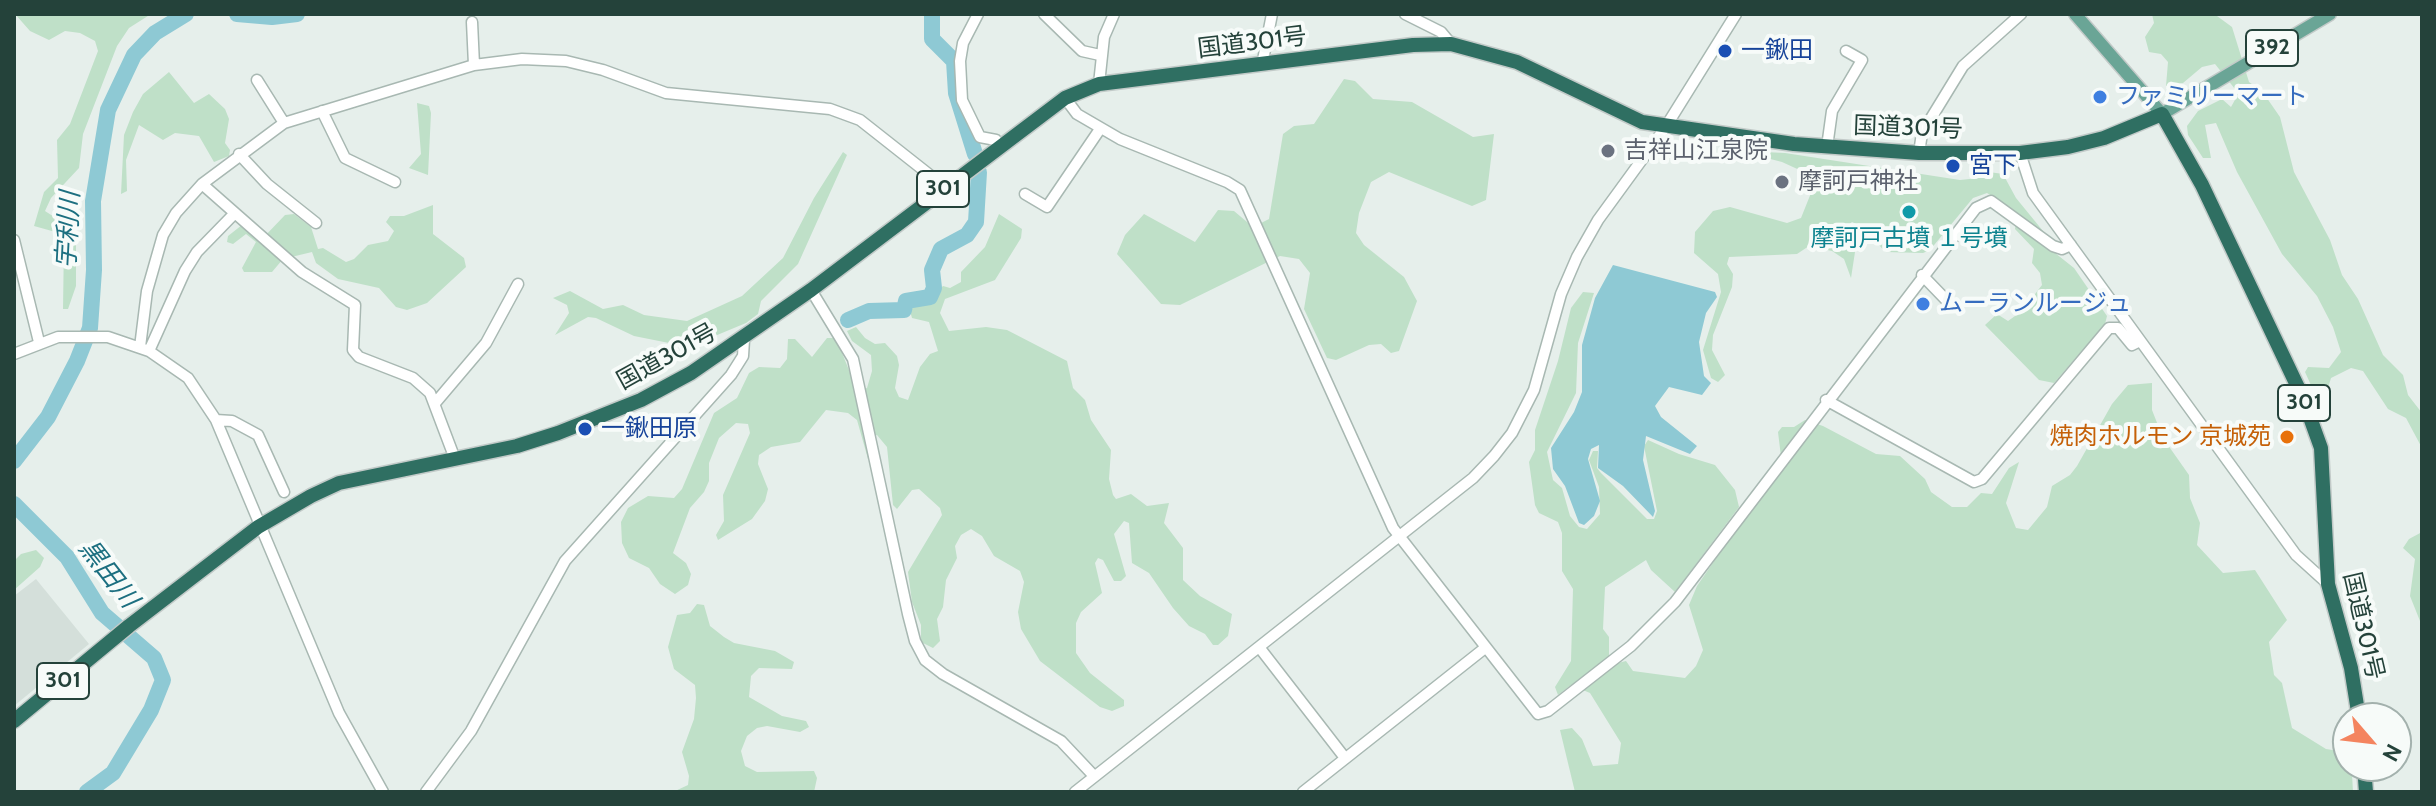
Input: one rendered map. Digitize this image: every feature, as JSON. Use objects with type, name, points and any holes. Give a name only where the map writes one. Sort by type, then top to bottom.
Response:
[{"type":"highway","name":"国道301号","points":[[14,721],[129,626],[258,527],[339,483],[455,459],[558,433],[641,400],[744,340],[1065,98],[1099,84],[1413,45],[1451,44],[1506,57],[1642,122],[1665,128],[1827,147],[1919,153],[2020,153],[2068,147],[2104,138],[2162,114],[2202,185],[2303,398],[2321,448],[2328,584],[2351,668],[2356,702]]},
{"type":"main road","points":[[2075,14],[2162,114]]},
{"type":"main road","name":"392","points":[[2162,114],[2330,14]]},
{"type":"street","points":[[978,14],[963,43],[960,61],[962,100],[980,137],[996,140],[999,145]]},
{"type":"street","points":[[1044,14],[1082,51],[1100,55]]},
{"type":"street","points":[[1099,84],[1100,55],[1114,14]]},
{"type":"street","points":[[1262,65],[1272,14]]},
{"type":"street","points":[[1405,14],[1441,32],[1451,44]]},
{"type":"street","points":[[1075,792],[1473,478],[1512,433],[1534,390],[1561,294],[1577,257],[1598,220],[1665,128],[1736,14]]},
{"type":"street","points":[[1919,153],[1922,133],[1963,66],[2021,14]]},
{"type":"street","points":[[472,22],[474,65]]},
{"type":"street","points":[[1827,147],[1832,111],[1862,60],[1846,51]]},
{"type":"street","points":[[145,349],[147,291],[163,235],[176,213],[202,184],[284,123],[474,65],[522,59],[566,61],[603,70],[655,91],[830,109],[860,120],[945,187]]},
{"type":"street","points":[[257,80],[284,123]]},
{"type":"street","points":[[1065,98],[1071,109],[1100,129],[1240,190],[1399,536],[1538,714],[1548,711],[1660,619],[1922,275],[1984,201],[1991,201],[2053,246],[2062,249],[2071,245]]},
{"type":"street","points":[[322,111],[345,158],[395,182]]},
{"type":"street","points":[[1025,194],[1047,207],[1100,129]]},
{"type":"street","points":[[2020,153],[2033,193],[2296,555],[2328,584]]},
{"type":"street","points":[[239,154],[267,184],[316,223]]},
{"type":"street","points":[[202,184],[302,272],[355,305],[351,342],[359,357],[392,366],[413,378],[436,402],[455,459]]},
{"type":"street","points":[[145,349],[197,252],[235,213]]},
{"type":"street","points":[[14,240],[39,342]]},
{"type":"street","points":[[1922,275],[1950,304]]},
{"type":"street","points":[[436,402],[486,343],[518,284]]},
{"type":"street","points":[[811,290],[853,359],[908,614],[915,641],[925,660],[943,674],[1061,741],[1094,776]]},
{"type":"street","points":[[1826,400],[1974,482],[1982,479],[2109,328],[2118,328],[2132,345],[2140,341]]},
{"type":"street","points":[[14,354],[58,337],[108,337],[145,349],[188,378],[216,420],[258,527],[339,713],[383,792]]},
{"type":"street","points":[[426,792],[471,731],[565,561],[731,375],[743,356],[744,340]]},
{"type":"street","points":[[216,420],[232,421],[258,435],[284,492]]},
{"type":"street","points":[[2307,565],[2318,565],[2326,557]]},
{"type":"street","points":[[1259,647],[1345,758]]},
{"type":"street","points":[[1303,792],[1485,648]]},
{"type":"shaded area","points":[[36,579],[89,644],[14,706],[14,596]]},
{"type":"green space","points":[[15,14],[151,14],[129,28],[117,46],[83,134],[79,168],[51,198],[45,211],[65,224],[76,246],[76,286],[68,309],[63,309],[64,241],[59,233],[34,226],[44,192],[58,178],[57,140],[70,124],[98,51],[95,41],[80,33],[65,31],[49,40],[30,31]]},
{"type":"green space","points":[[2152,14],[2206,14],[2217,16],[2232,27],[2249,82],[2262,91],[2280,117],[2294,172],[2330,240],[2342,275],[2358,299],[2383,355],[2403,375],[2408,395],[2422,413],[2422,448],[2406,418],[2388,409],[2363,371],[2351,368],[2331,378],[2327,391],[2315,394],[2305,372],[2308,367],[2329,368],[2341,352],[2333,327],[2317,296],[2282,254],[2237,172],[2216,123],[2205,125],[2211,158],[2203,158],[2188,135],[2187,126],[2198,111],[2222,99],[2231,107],[2236,98],[2235,89],[2215,64],[2202,67],[2183,83],[2166,86],[2168,62],[2161,54],[2149,52],[2145,37],[2154,23]]},
{"type":"green space","points":[[169,72],[194,103],[209,94],[225,109],[229,119],[225,143],[230,150],[229,156],[214,162],[199,136],[175,133],[163,140],[139,125],[126,160],[127,191],[121,194],[124,135],[133,112],[143,94]]},
{"type":"green space","points":[[1344,79],[1355,81],[1373,99],[1412,102],[1473,137],[1494,134],[1486,200],[1472,206],[1389,172],[1371,182],[1359,213],[1356,233],[1364,245],[1404,277],[1417,301],[1399,351],[1391,353],[1381,344],[1369,345],[1336,360],[1327,358],[1304,309],[1310,273],[1299,259],[1280,256],[1180,305],[1161,304],[1117,254],[1125,235],[1144,214],[1195,242],[1218,210],[1234,211],[1253,227],[1269,219],[1283,134],[1294,126],[1314,124]]},
{"type":"green space","points":[[417,103],[429,106],[431,113],[428,175],[409,168],[421,154]]},
{"type":"green space","points":[[1744,151],[1785,153],[1960,180],[1979,178],[1989,172],[2003,174],[2016,198],[2043,231],[2045,245],[2074,268],[2107,316],[2105,324],[2054,383],[2039,380],[1985,325],[1997,314],[2008,321],[2022,311],[2042,285],[2040,273],[2032,263],[2034,249],[2015,229],[2017,213],[1987,193],[1973,198],[1930,250],[1923,253],[1885,252],[1865,228],[1852,222],[1841,231],[1855,252],[1851,278],[1844,259],[1832,251],[1809,246],[1797,254],[1729,257],[1727,264],[1733,274],[1732,287],[1713,335],[1712,350],[1725,375],[1718,382],[1711,378],[1703,350],[1721,292],[1718,274],[1694,253],[1695,232],[1713,211],[1730,207],[1787,223],[1801,218],[1817,178],[1782,162],[1755,155],[1745,163],[1736,157]]},
{"type":"green space","points":[[843,152],[847,155],[798,264],[761,301],[758,314],[746,323],[710,338],[679,345],[634,336],[588,317],[555,335],[569,313],[567,305],[553,298],[570,291],[603,309],[623,305],[644,315],[687,321],[742,296],[783,258],[814,198]]},
{"type":"green space","points":[[433,205],[433,234],[464,258],[466,267],[427,303],[407,310],[396,307],[379,288],[338,279],[316,263],[312,252],[283,259],[272,272],[244,272],[242,268],[256,242],[246,234],[233,244],[227,242],[228,236],[242,225],[263,238],[285,215],[294,214],[311,227],[318,249],[323,248],[346,262],[354,259],[368,245],[388,241],[394,231],[386,222],[390,216],[404,216]]},
{"type":"green space","points":[[999,214],[1022,229],[1021,238],[995,280],[945,299],[940,313],[949,331],[986,327],[1007,330],[1067,361],[1073,388],[1085,400],[1091,420],[1111,450],[1109,479],[1113,495],[1116,499],[1131,494],[1147,506],[1169,503],[1164,523],[1183,548],[1183,580],[1200,596],[1232,614],[1228,636],[1218,645],[1213,645],[1205,634],[1189,626],[1149,573],[1132,563],[1129,523],[1124,521],[1114,534],[1126,576],[1121,581],[1114,581],[1103,560],[1098,558],[1095,563],[1102,593],[1081,612],[1076,623],[1076,653],[1090,673],[1124,700],[1124,706],[1112,711],[1100,707],[1040,661],[1021,629],[1018,612],[1024,582],[1020,571],[994,556],[982,536],[971,529],[961,535],[955,546],[957,558],[946,580],[943,607],[937,619],[940,641],[933,648],[921,642],[921,625],[912,602],[908,572],[942,515],[940,508],[919,489],[912,490],[897,509],[893,505],[887,447],[877,435],[868,438],[872,460],[868,459],[857,420],[848,413],[826,410],[800,442],[771,447],[759,455],[758,464],[768,489],[765,501],[752,519],[718,540],[716,535],[724,521],[723,495],[750,433],[748,424],[736,423],[719,438],[709,463],[709,481],[690,508],[673,553],[686,563],[691,574],[688,585],[675,594],[660,584],[649,568],[629,558],[622,543],[621,522],[628,508],[648,496],[674,498],[682,489],[714,413],[737,398],[749,373],[759,367],[780,368],[787,359],[788,339],[795,339],[812,357],[827,338],[836,338],[857,390],[867,388],[872,371],[871,355],[852,341],[847,331],[856,327],[865,338],[875,344],[885,343],[897,356],[899,365],[895,388],[899,397],[908,400],[920,367],[930,354],[938,351],[929,322],[912,318],[910,311],[916,304],[927,302],[943,286],[950,288],[961,282],[961,272],[985,247]]},
{"type":"green space","points":[[1583,292],[1594,293],[1578,343],[1576,393],[1547,452],[1553,480],[1562,488],[1570,516],[1579,527],[1587,529],[1600,514],[1599,487],[1589,460],[1593,451],[1598,451],[1597,468],[1601,473],[1647,519],[1654,519],[1657,511],[1644,446],[1648,440],[1715,465],[1735,490],[1739,507],[1675,592],[1651,570],[1646,560],[1605,587],[1603,629],[1609,637],[1609,657],[1614,664],[1626,661],[1633,671],[1685,678],[1696,666],[1703,650],[1689,605],[1697,586],[1752,506],[1777,478],[1782,465],[1778,432],[1782,427],[1794,427],[1805,420],[1876,454],[1900,456],[1925,479],[1931,492],[1952,507],[1967,507],[1981,493],[1992,494],[2009,468],[2019,462],[2006,503],[2016,528],[2028,530],[2047,507],[2052,486],[2070,475],[2077,466],[2112,404],[2128,385],[2152,383],[2152,410],[2163,438],[2189,475],[2190,498],[2200,523],[2197,545],[2223,573],[2255,570],[2287,620],[2269,642],[2274,675],[2282,683],[2292,728],[2332,750],[2332,782],[2352,782],[2353,792],[1575,792],[1560,730],[1572,728],[1582,739],[1593,766],[1618,764],[1621,743],[1590,693],[1571,685],[1558,695],[1555,687],[1571,661],[1573,589],[1562,571],[1562,533],[1558,522],[1539,513],[1535,505],[1529,462],[1535,450],[1535,430],[1558,361],[1571,308]]},
{"type":"green space","points":[[2422,532],[2422,626],[2410,596],[2415,559],[2403,548],[2409,539]]},
{"type":"green space","points":[[36,550],[44,558],[40,567],[14,590],[14,561],[21,554]]},
{"type":"green space","points":[[697,604],[704,605],[710,626],[734,643],[775,651],[794,662],[792,669],[759,668],[751,676],[749,697],[782,716],[806,721],[809,727],[800,732],[767,726],[757,728],[747,736],[741,751],[745,766],[757,772],[814,771],[817,778],[814,792],[673,792],[688,785],[689,776],[682,752],[694,719],[696,698],[695,685],[674,669],[668,647],[677,615],[690,613]]},
{"type":"water","points":[[1613,265],[1715,292],[1717,297],[1706,313],[1699,342],[1704,376],[1711,383],[1702,395],[1669,387],[1655,406],[1661,417],[1697,446],[1690,454],[1646,436],[1643,460],[1655,511],[1653,517],[1623,486],[1598,468],[1599,445],[1591,449],[1588,459],[1600,501],[1594,516],[1584,525],[1579,523],[1565,486],[1553,469],[1551,448],[1574,412],[1582,392],[1582,345],[1595,298]]},
{"type":"waterway","name":"宇利川","points":[[14,461],[48,417],[90,328],[94,270],[93,201],[108,110],[134,55],[155,33],[186,14]]},
{"type":"waterway","name":"宇利川","points":[[237,14],[272,17],[297,14]]},
{"type":"waterway","points":[[932,14],[932,39],[954,61],[956,93],[975,154]]},
{"type":"waterway","points":[[848,320],[869,311],[904,310],[906,301],[930,297],[934,288],[932,270],[941,249],[967,235],[976,222],[979,172]]},
{"type":"waterway","name":"黒田川","points":[[14,504],[67,557],[102,613],[154,658],[163,680],[151,710],[113,773],[87,792]]},
{"type":"place","name":"一鍬田","points":[[1725,51]]},
{"type":"place","name":"ファミリーマート","points":[[2100,97]]},
{"type":"place","name":"吉祥山江泉院","points":[[1608,151]]},
{"type":"place","name":"宮下","points":[[1953,166]]},
{"type":"place","name":"摩訶戸神社","points":[[1782,182]]},
{"type":"place","name":"摩訶戸古墳 １号墳","points":[[1909,212]]},
{"type":"place","name":"ムーランルージュ","points":[[1923,304]]},
{"type":"place","name":"一鍬田原","points":[[585,429]]},
{"type":"place","name":"焼肉ホルモン 京城苑","points":[[2287,437]]}]
